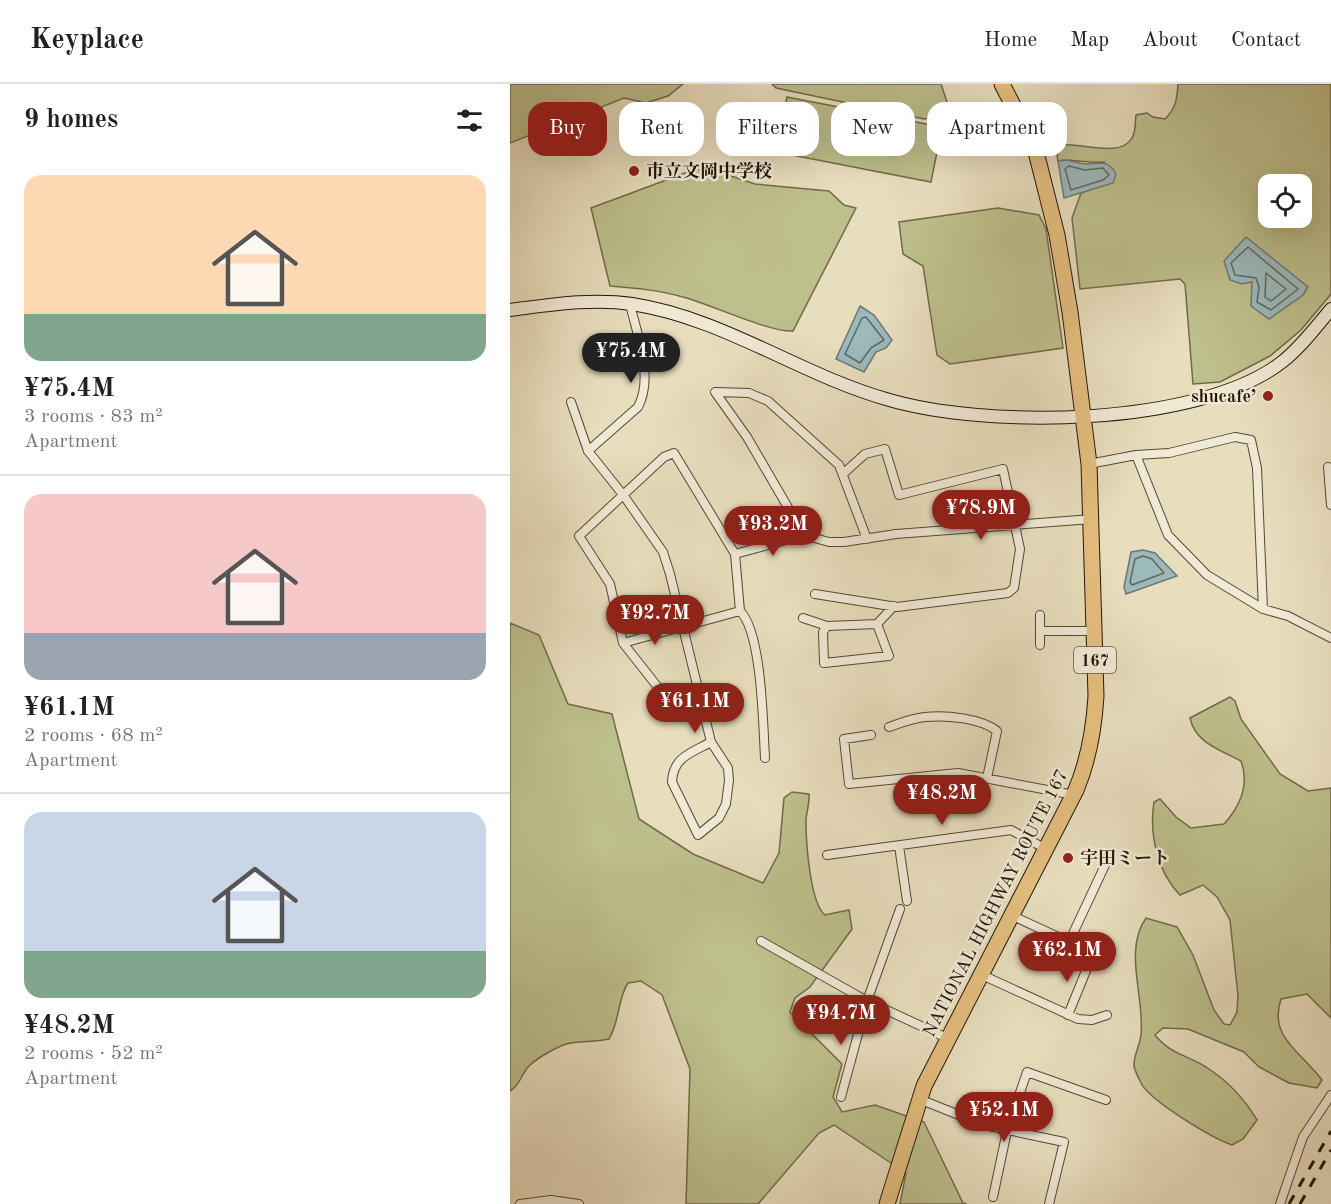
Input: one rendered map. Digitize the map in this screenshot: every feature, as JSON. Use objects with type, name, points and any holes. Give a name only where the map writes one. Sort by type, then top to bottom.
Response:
[{"type":"highway","name":"NATIONAL HIGHWAY ROUTE 167","points":[[887,1204],[919,1099],[1074,795],[1087,762],[1093,734],[1096,696],[1092,519],[1084,415],[1057,235],[1045,184],[1035,148],[1002,84]]},
{"type":"street","points":[[510,310],[578,302],[630,304],[711,326],[831,380],[908,406],[996,417],[1084,415],[1194,402],[1229,390],[1282,362],[1331,309]]},
{"type":"street","points":[[588,451],[638,407],[643,398],[644,364],[630,304]]},
{"type":"street","points":[[804,535],[747,437],[716,392],[749,393],[768,401],[831,458],[844,473],[867,539]]},
{"type":"street","points":[[571,402],[588,451],[624,496],[663,552],[711,742],[728,768],[726,804],[719,818],[698,835],[672,782],[672,773],[681,757],[711,742]]},
{"type":"street","points":[[1089,464],[1136,455],[1169,453],[1235,437],[1251,440],[1257,468],[1263,609]]},
{"type":"street","points":[[815,594],[894,606],[1011,591],[1019,557],[1011,497],[1003,469],[899,495],[885,449],[865,454],[844,473]]},
{"type":"street","points":[[702,708],[672,705],[623,643],[610,584],[579,536],[664,457],[674,453],[735,554],[740,611],[747,618],[756,649],[765,758]]},
{"type":"street","points":[[1136,455],[1168,535],[1208,575],[1263,609],[1288,616],[1331,638]]},
{"type":"street","points":[[1328,467],[1331,505]]},
{"type":"street","points":[[735,554],[804,535],[829,542],[896,534],[1092,519]]},
{"type":"street","points":[[803,618],[827,626],[878,624],[894,606]]},
{"type":"street","points":[[623,643],[740,611]]},
{"type":"street","points":[[1040,615],[1040,645]]},
{"type":"street","points":[[827,626],[824,632],[824,663],[889,656],[878,624]]},
{"type":"street","points":[[1040,631],[1094,631]]},
{"type":"street","points":[[889,727],[924,717],[959,719],[991,726],[997,732],[987,778]]},
{"type":"street","points":[[872,735],[844,739],[849,784],[958,773],[1074,795]]},
{"type":"street","points":[[827,855],[1011,830],[1046,849]]},
{"type":"street","points":[[899,846],[907,901]]},
{"type":"street","points":[[1013,916],[1069,942],[1106,863]]},
{"type":"street","points":[[841,1097],[867,1001],[900,909]]},
{"type":"street","points":[[761,941],[867,1001],[949,1039]]},
{"type":"street","points":[[1068,1015],[1090,961]]},
{"type":"street","points":[[982,975],[1085,1021],[1107,1015]]},
{"type":"street","points":[[993,1197],[1007,1131],[1027,1072],[1106,1100]]},
{"type":"street","points":[[1280,1204],[1303,1137],[1331,1095]]},
{"type":"street","points":[[919,1099],[1007,1131],[1065,1142],[1049,1204]]},
{"type":"street","points":[[520,1204],[550,1200],[579,1204]]},
{"type":"green space","points":[[510,84],[683,84],[668,96],[649,102],[624,98],[607,105],[607,102],[528,102],[528,136],[510,143]]},
{"type":"green space","points":[[772,84],[941,84],[947,102],[927,102],[927,119],[924,119],[915,117],[915,102],[843,102],[776,88]]},
{"type":"green space","points":[[1178,84],[1331,84],[1331,294],[1301,330],[1270,356],[1220,382],[1193,384],[1185,284],[1180,279],[1080,289],[1072,218],[1081,193],[1092,189],[1104,162],[1058,161],[1057,156],[1067,156],[1067,145],[1110,148],[1127,144],[1134,133],[1136,115],[1147,113],[1153,117],[1165,119],[1174,107]]},
{"type":"green space","points":[[787,97],[813,102],[786,102]]},
{"type":"green space","points":[[819,103],[831,106],[831,156],[915,156],[915,122],[927,124],[927,156],[936,156],[931,182],[797,156],[819,156]]},
{"type":"green space","points":[[710,169],[755,184],[829,191],[844,205],[856,208],[793,331],[770,328],[674,295],[610,286],[591,208],[693,170]]},
{"type":"green space","points":[[998,208],[1039,215],[1046,229],[1063,348],[950,364],[937,355],[923,266],[903,254],[899,222]]},
{"type":"green space","points":[[510,623],[539,635],[568,704],[612,714],[639,819],[693,854],[763,883],[779,853],[784,798],[792,792],[809,794],[806,822],[812,886],[825,915],[849,910],[852,929],[810,987],[795,998],[790,1012],[842,1064],[833,1097],[842,1112],[875,1105],[924,1122],[963,1203],[967,1204],[900,1204],[906,1173],[834,1125],[819,1133],[758,1204],[686,1204],[690,1069],[662,995],[641,981],[628,983],[624,990],[609,1039],[571,1043],[549,1052],[530,1065],[510,1091]]},
{"type":"green space","points":[[1230,697],[1235,701],[1241,719],[1280,774],[1308,791],[1331,788],[1331,1018],[1307,994],[1281,999],[1278,1013],[1279,1024],[1289,1044],[1322,1080],[1317,1088],[1289,1083],[1259,1067],[1244,1052],[1188,1029],[1163,1028],[1155,1035],[1174,1051],[1217,1074],[1247,1105],[1257,1120],[1243,1139],[1232,1145],[1168,1109],[1147,1091],[1134,1066],[1140,1039],[1141,1020],[1135,960],[1136,945],[1139,931],[1146,918],[1177,927],[1193,955],[1214,1010],[1224,1024],[1230,1025],[1237,1012],[1238,996],[1230,920],[1217,897],[1203,885],[1180,895],[1172,886],[1160,864],[1153,826],[1154,802],[1160,799],[1176,817],[1191,828],[1224,824],[1235,810],[1244,787],[1244,770],[1241,761],[1203,740],[1197,734],[1190,718]]},
{"type":"water","points":[[1067,160],[1084,164],[1107,164],[1116,174],[1113,183],[1064,198],[1058,161]]},
{"type":"water","points":[[1246,237],[1308,287],[1303,295],[1269,319],[1251,306],[1252,282],[1242,284],[1230,280],[1224,261]]},
{"type":"water","points":[[860,306],[874,315],[892,340],[886,348],[876,352],[864,372],[836,359]]},
{"type":"water","points":[[1143,550],[1155,553],[1177,576],[1126,594],[1124,587],[1131,552]]},
{"type":"railway","points":[[1289,1204],[1331,1131]]},
{"type":"railway","points":[[1300,1204],[1331,1150]]},
{"type":"place","name":"市立文岡中学校","points":[[634,171]]},
{"type":"place","name":"shucafe’","points":[[1268,396]]},
{"type":"place","name":"宇田ミート","points":[[1068,858]]}]
